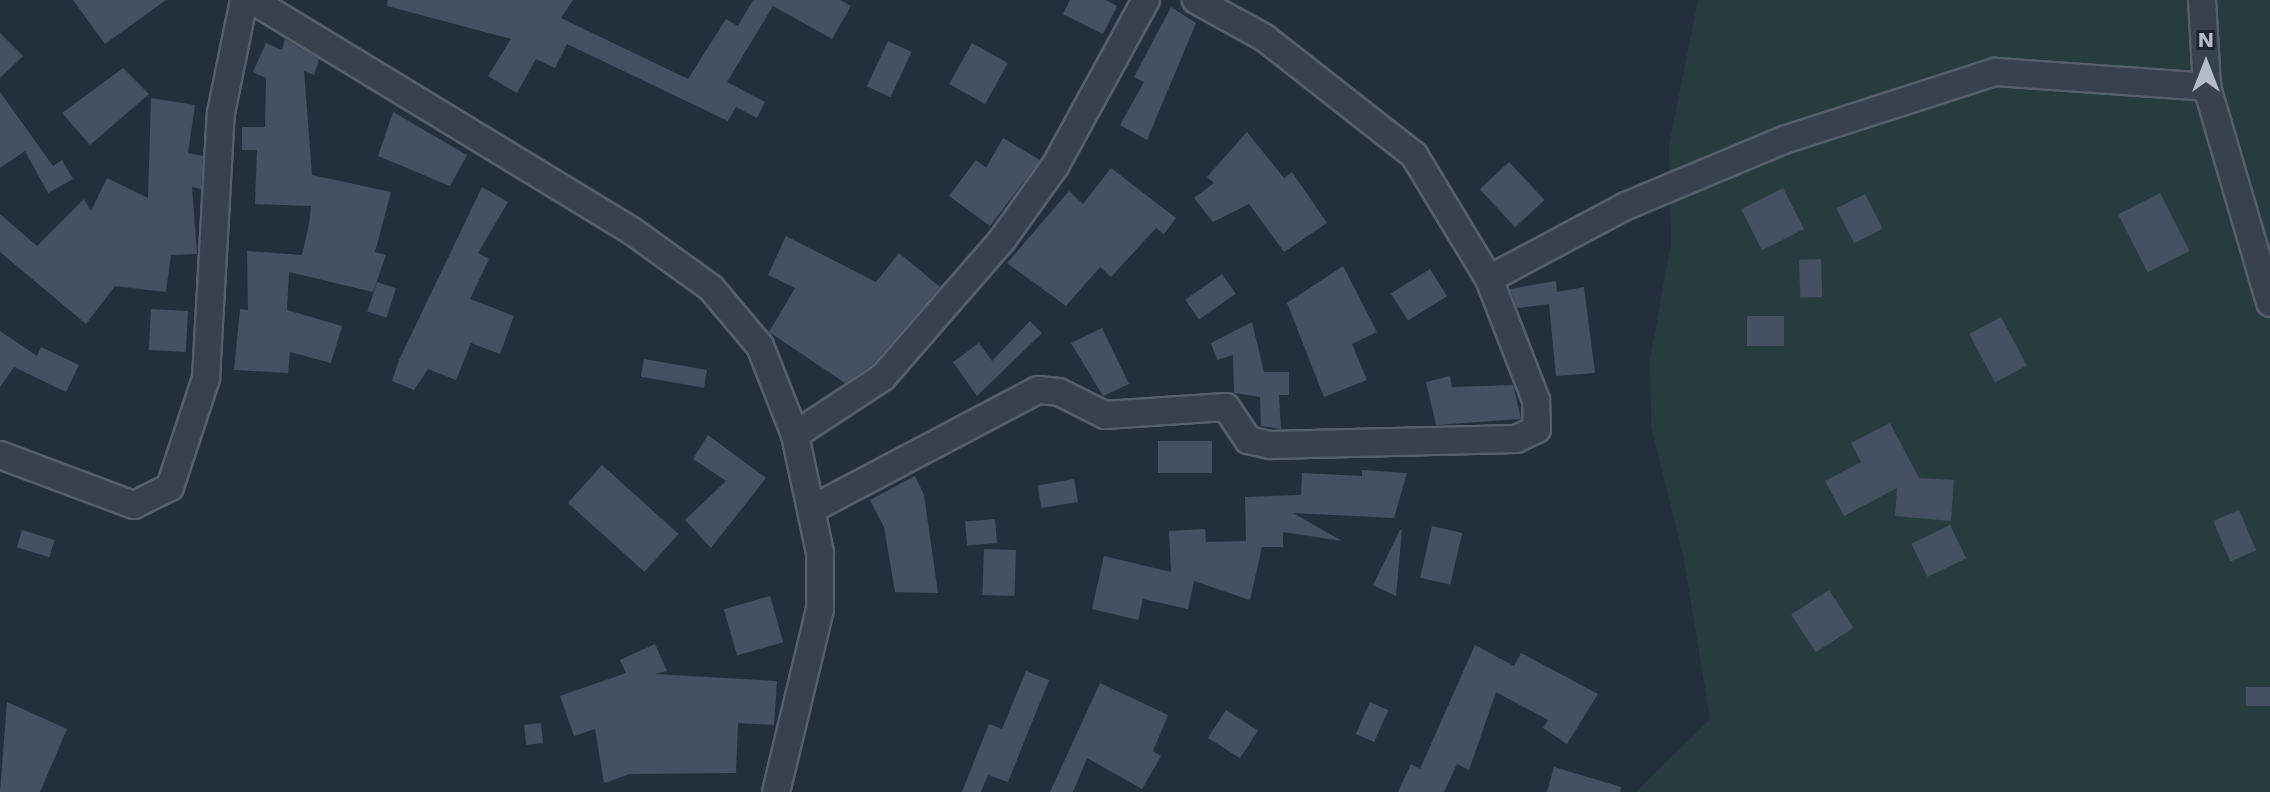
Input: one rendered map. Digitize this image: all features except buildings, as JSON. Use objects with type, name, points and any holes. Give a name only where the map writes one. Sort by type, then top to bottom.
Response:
[{"type":"street","points":[[0,455],[134,505],[170,487],[210,348],[221,113],[244,0]]},
{"type":"street","points":[[252,0],[542,170],[711,288],[760,346],[795,435],[814,508],[820,609],[776,792]]},
{"type":"street","points":[[795,435],[883,377],[1002,240],[1055,166],[1146,0]]},
{"type":"street","points":[[814,508],[1038,390],[1059,392],[1105,415],[1226,407],[1248,440],[1270,445],[1525,437],[1537,429],[1536,400],[1489,279],[1453,213],[1391,132],[1265,38],[1196,0]]},
{"type":"street","points":[[2202,0],[2207,87],[2270,303]]},
{"type":"street","points":[[1489,279],[1626,206],[1784,140],[1995,72],[2207,87]]},
{"type":"green space","points":[[1698,0],[2270,0],[2270,792],[1636,792],[1710,719],[1683,555],[1651,426],[1650,359],[1671,243],[1669,145]]}]
